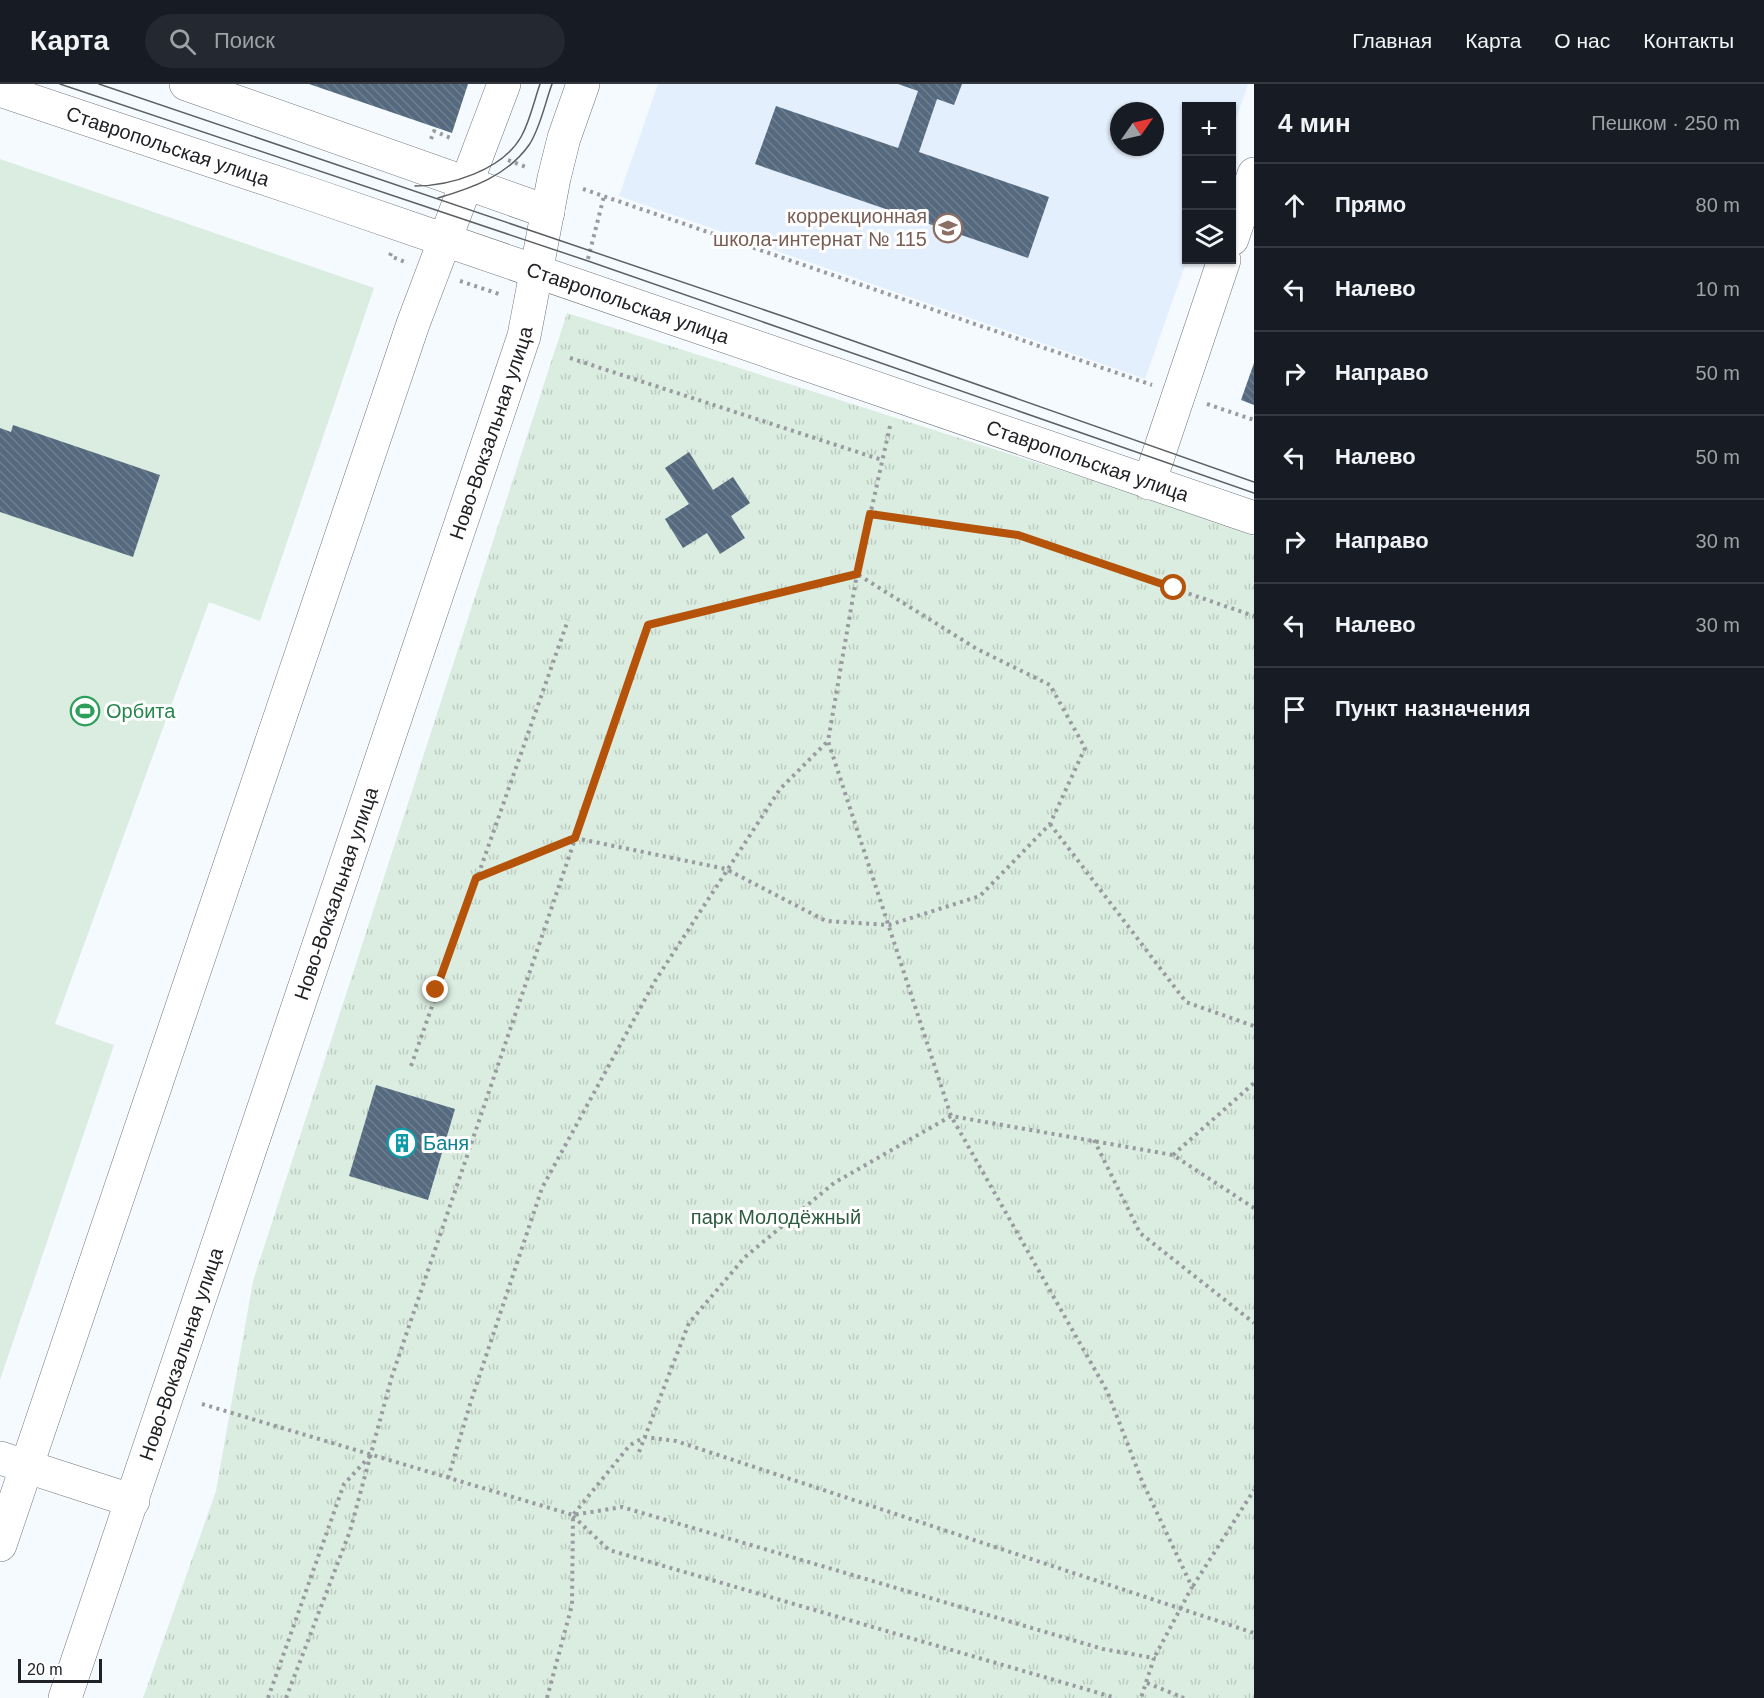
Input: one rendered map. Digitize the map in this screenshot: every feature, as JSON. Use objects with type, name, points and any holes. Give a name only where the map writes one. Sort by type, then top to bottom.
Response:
[{"type":"main road","points":[[186,84],[548,212]]},
{"type":"main road","points":[[0,1545],[13,1463],[413,324],[504,84]]},
{"type":"main road","name":"Ново-Вокзальная улица","points":[[65,1698],[520,348],[538,271],[554,178],[564,138],[583,84]]},
{"type":"main road","name":"Ставропольская улица","points":[[0,90],[538,271],[1254,518]]},
{"type":"main road","points":[[1236,227],[1254,174]]},
{"type":"main road","points":[[1149,483],[1223,264]]},
{"type":"main road","points":[[13,1463],[133,1501]]},
{"type":"path","points":[[434,132],[604,196],[1254,420]]},
{"type":"path","points":[[581,287],[604,196]]},
{"type":"path","points":[[570,358],[882,460]]},
{"type":"path","points":[[892,416],[857,574],[828,741],[951,1116],[1107,1391],[1142,1481],[1192,1587]]},
{"type":"path","points":[[870,514],[1018,535],[1254,616]]},
{"type":"path","points":[[286,1698],[351,1532],[392,1376],[575,838],[648,625],[857,574],[977,649],[1050,685],[1085,748],[1050,824],[980,896],[889,925],[826,921],[726,869],[575,838],[476,878]]},
{"type":"path","points":[[411,1066],[568,620]]},
{"type":"path","points":[[448,1478],[542,1188],[655,981],[726,869],[780,789],[828,741]]},
{"type":"path","points":[[1050,824],[1186,1002],[1254,1026]]},
{"type":"path","points":[[1173,1155],[1254,1083]]},
{"type":"path","points":[[639,1452],[689,1323],[745,1257],[834,1182],[951,1116],[1173,1155],[1254,1208]]},
{"type":"path","points":[[1094,1140],[1140,1233],[1254,1323]]},
{"type":"path","points":[[202,1404],[573,1515],[622,1507],[1103,1649],[1154,1658]]},
{"type":"path","points":[[547,1698],[572,1605],[573,1515],[630,1445],[645,1437],[676,1441],[1182,1607],[1254,1633]]},
{"type":"path","points":[[268,1698],[344,1484],[371,1454]]},
{"type":"path","points":[[1140,1698],[1154,1658],[1192,1587],[1254,1490]]},
{"type":"path","points":[[573,1515],[609,1550],[1116,1698]]},
{"type":"path","points":[[1147,1683],[1184,1698]]},
{"type":"shaded area","name":"коррекционная школа-интернат № 115","points":[[658,84],[1248,84],[1236,119],[1236,102],[1182,102],[1182,264],[1186,264],[1145,379],[619,196]]},
{"type":"green space","name":"Орбита","points":[[0,159],[374,288],[260,621],[209,602],[55,1024],[114,1045],[0,1380]]},
{"type":"green space","name":"парк Молодёжный","points":[[567,313],[1160,502],[1254,536],[1254,1698],[143,1698],[216,1491],[253,1281]]},
{"type":"building","points":[[309,84],[468,84],[452,133]]},
{"type":"building","points":[[898,84],[962,84],[954,105],[937,99],[919,152],[1049,197],[1028,258],[755,164],[776,106],[898,148],[918,91]]},
{"type":"building","points":[[1254,363],[1254,405],[1241,400]]},
{"type":"building","points":[[13,425],[160,475],[133,557],[0,512],[0,428],[11,432]]},
{"type":"building","points":[[689,452],[713,490],[733,477],[750,503],[731,516],[745,538],[720,554],[707,533],[683,548],[665,519],[689,504],[665,468]]},
{"type":"building","name":"Баня","points":[[376,1085],[455,1109],[428,1200],[349,1176]]},
{"type":"tram line","points":[[60,84],[588,261],[1254,493]]},
{"type":"tram line","points":[[99,84],[791,319],[1254,482]]},
{"type":"tram line","points":[[415,186],[459,179],[489,167],[501,159],[521,137],[540,84]]},
{"type":"tram line","points":[[438,198],[463,190],[500,173],[520,156],[536,131],[552,84]]},
{"type":"place","name":"коррекционная школа-интернат № 115","points":[[948,228]]},
{"type":"place","name":"Орбита","points":[[85,711]]},
{"type":"place","name":"Баня","points":[[402,1143]]},
{"type":"route","points":[[436,990],[476,878],[575,838],[648,625],[857,574],[870,514],[1018,535],[1174,588]]}]
